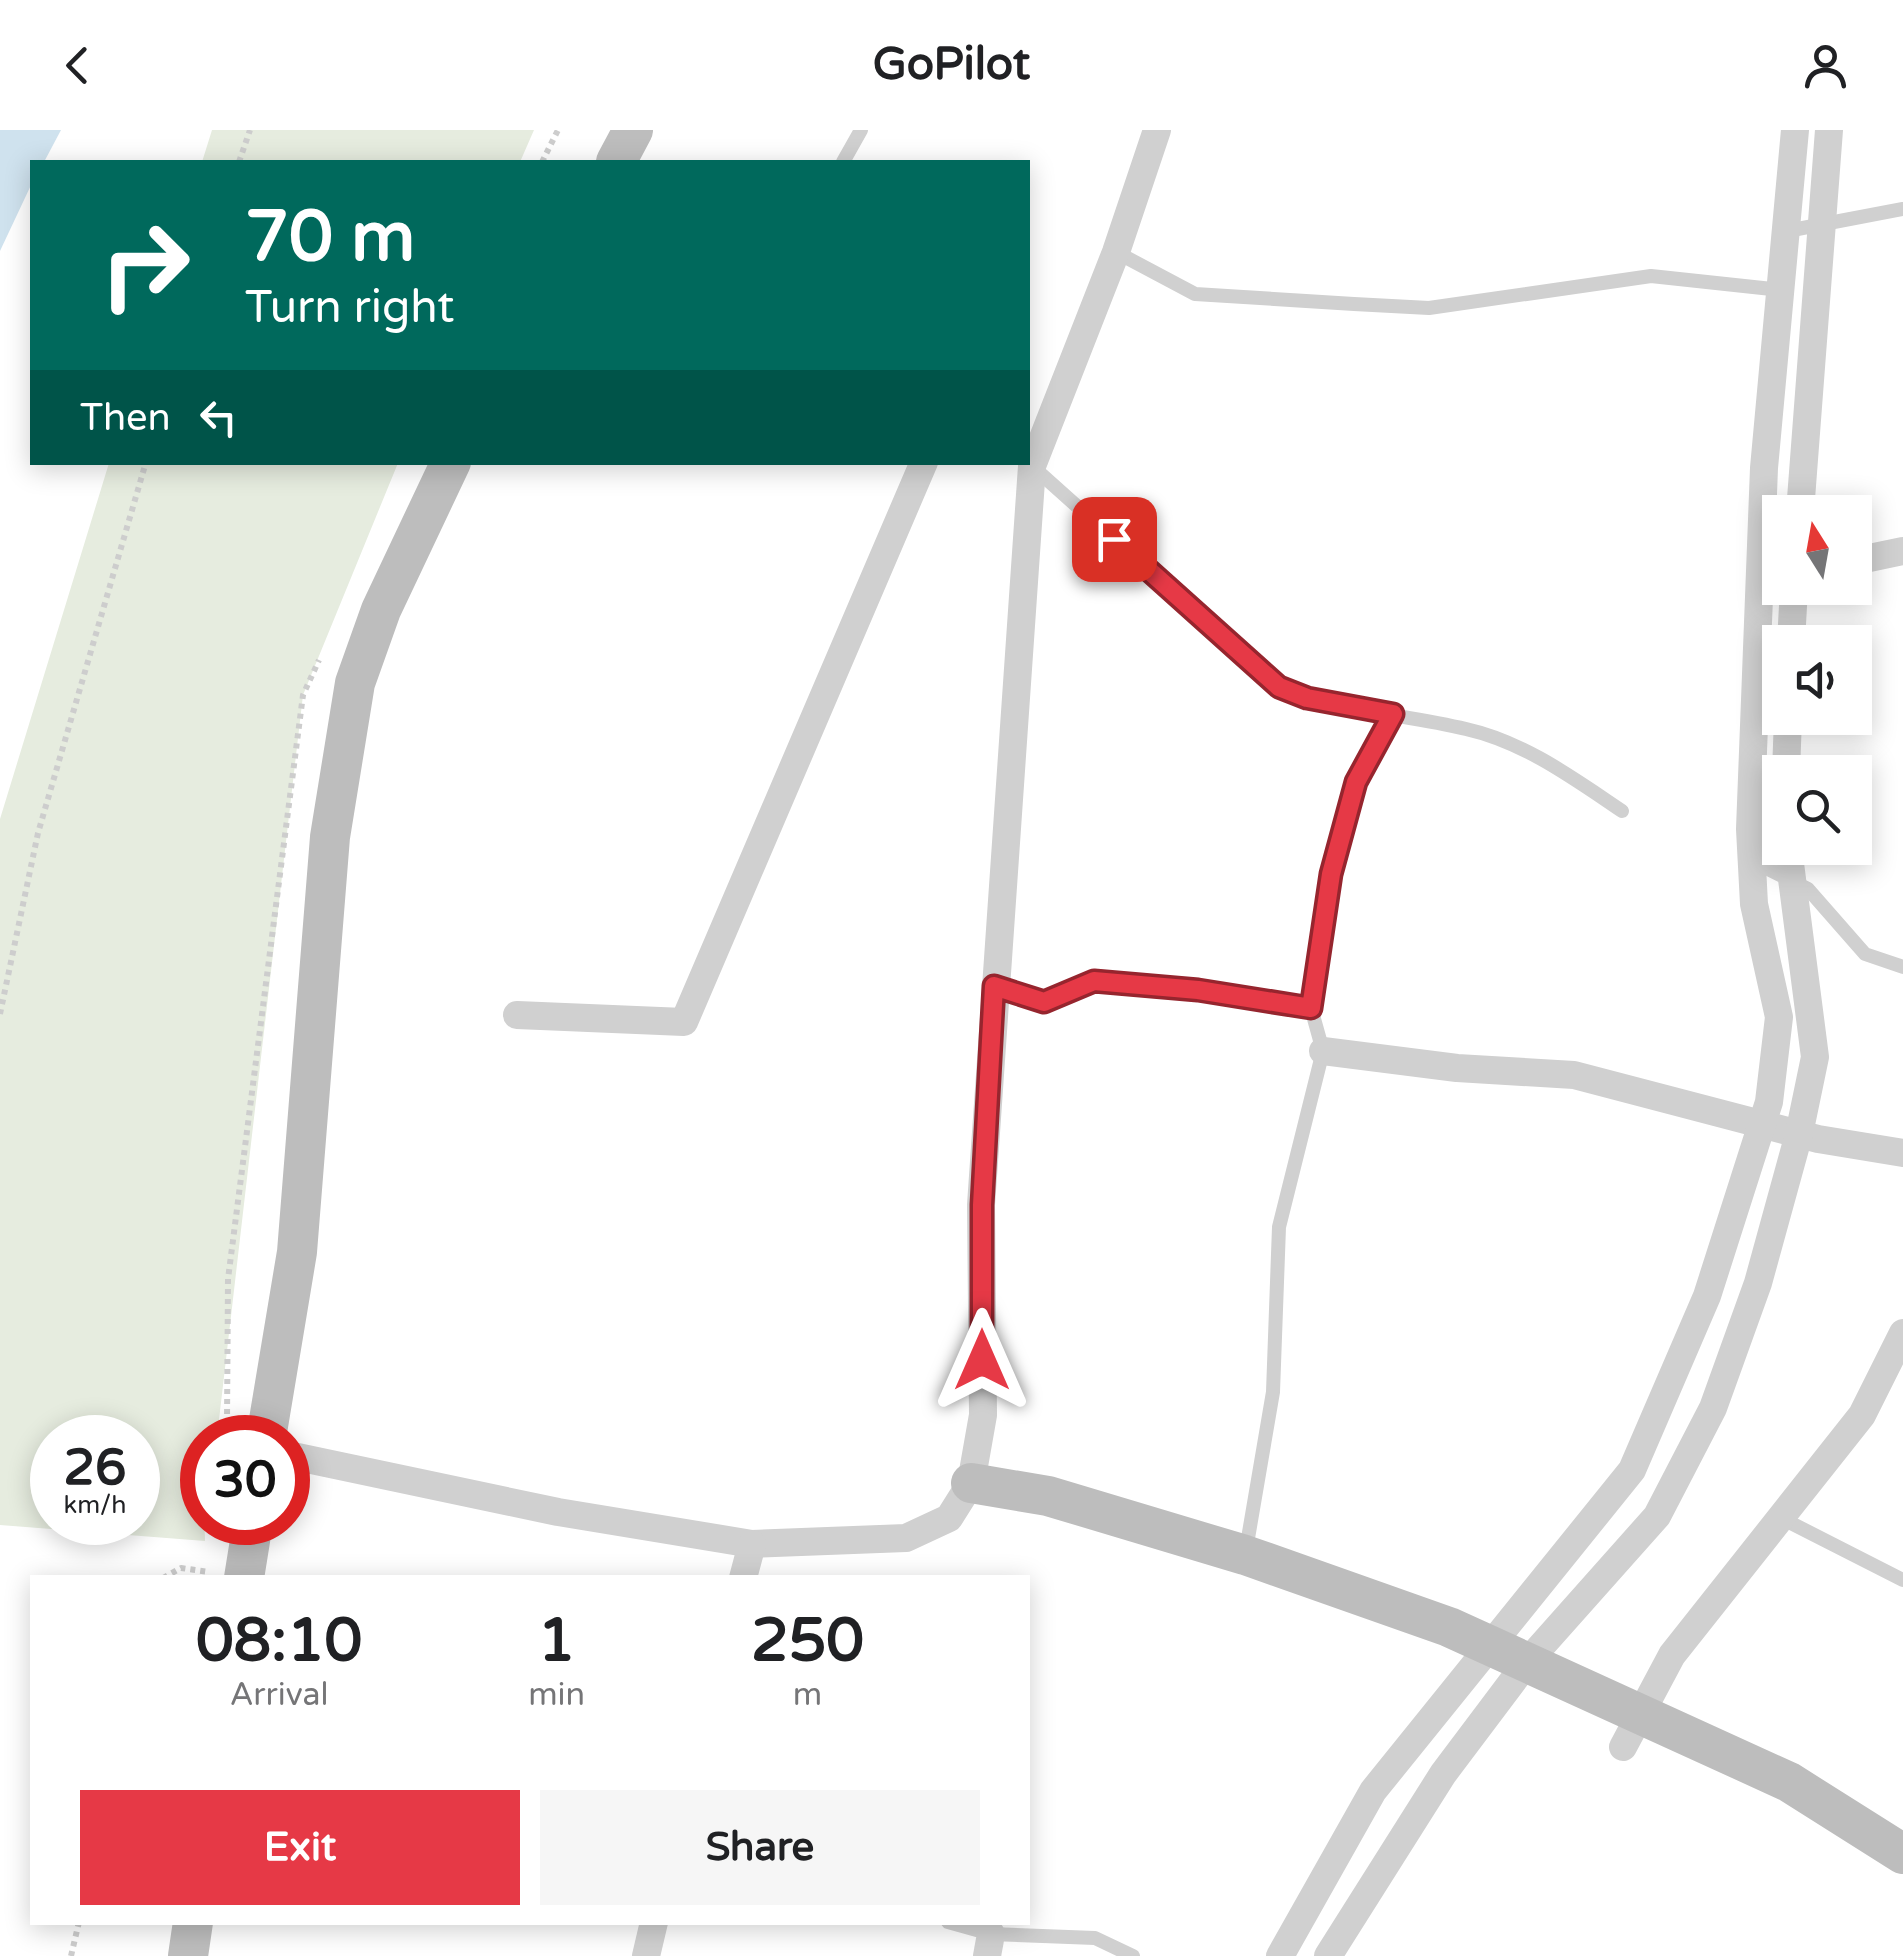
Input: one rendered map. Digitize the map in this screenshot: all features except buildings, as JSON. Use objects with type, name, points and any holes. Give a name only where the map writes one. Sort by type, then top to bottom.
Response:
[{"type":"street","points":[[617,160],[633,130]]},
{"type":"street","points":[[1030,463],[1116,252],[1157,130]]},
{"type":"street","points":[[1772,495],[1781,290],[1795,130]]},
{"type":"street","points":[[1801,495],[1829,130]]},
{"type":"street","points":[[270,1415],[298,1252],[330,837],[355,683],[381,610],[450,465]]},
{"type":"street","points":[[517,1015],[684,1022],[923,465]]},
{"type":"street","points":[[310,1460],[558,1512],[752,1544],[906,1538],[949,1518],[970,1483],[984,1415],[982,1205],[1030,465]]},
{"type":"street","points":[[1872,557],[1903,551]]},
{"type":"street","points":[[1280,1956],[1373,1791],[1488,1644],[1553,1573],[1632,1470],[1707,1296],[1762,1125],[1779,1017],[1754,904],[1752,860],[1767,605]]},
{"type":"street","points":[[1328,1956],[1443,1774],[1528,1662],[1657,1516],[1713,1408],[1758,1283],[1800,1134],[1815,1057],[1790,865]]},
{"type":"street","points":[[1322,1050],[1457,1068],[1574,1075],[1762,1125],[1903,1153]]},
{"type":"street","points":[[1632,1729],[1672,1656],[1862,1415],[1903,1334]]},
{"type":"street","points":[[970,1483],[1048,1496],[1244,1555],[1488,1644],[1528,1662],[1632,1729],[1789,1782],[1903,1854]]},
{"type":"street","points":[[745,1575],[752,1544]]},
{"type":"street","points":[[235,1575],[245,1545]]},
{"type":"street","points":[[188,1956],[193,1925]]},
{"type":"street","points":[[646,1956],[653,1925]]},
{"type":"lane","points":[[845,160],[861,130]]},
{"type":"lane","points":[[1787,231],[1903,209]]},
{"type":"lane","points":[[1116,252],[1196,294],[1354,304],[1429,308],[1651,276],[1781,290]]},
{"type":"lane","points":[[1030,463],[1279,687],[1307,698],[1470,730],[1549,761],[1622,811]]},
{"type":"lane","points":[[1244,1555],[1273,1392],[1278,1227],[1322,1050],[1311,1008],[1331,874],[1356,782],[1393,714]]},
{"type":"lane","points":[[1752,860],[1808,889],[1865,954],[1903,967]]},
{"type":"lane","points":[[994,986],[1044,1002],[1094,981],[1198,990],[1311,1008]]},
{"type":"lane","points":[[1783,1520],[1903,1580]]},
{"type":"lane","points":[[953,1925],[989,1945],[1095,1938],[1134,1956]]},
{"type":"path","points":[[241,160],[250,130]]},
{"type":"path","points":[[543,160],[558,130]]},
{"type":"path","points":[[0,1014],[38,833],[145,465]]},
{"type":"path","points":[[168,1575],[181,1568],[228,1575]]},
{"type":"path","points":[[71,1956],[78,1925]]},
{"type":"shaded area","points":[[212,130],[534,130],[521,160],[203,160]]},
{"type":"shaded area","points":[[108,465],[397,465],[303,695],[220,1415],[180,1415],[180,1539],[160,1537],[160,1415],[30,1415],[30,1527],[0,1525],[0,819]]},
{"type":"water","points":[[0,130],[61,130],[45,160],[30,160],[30,187],[0,251]]},
{"type":"route","points":[[982,1360],[982,1205],[994,986],[1044,1002],[1094,981],[1198,990],[1311,1008],[1331,874],[1356,782],[1393,714],[1307,698],[1279,687],[1114,539]]}]
